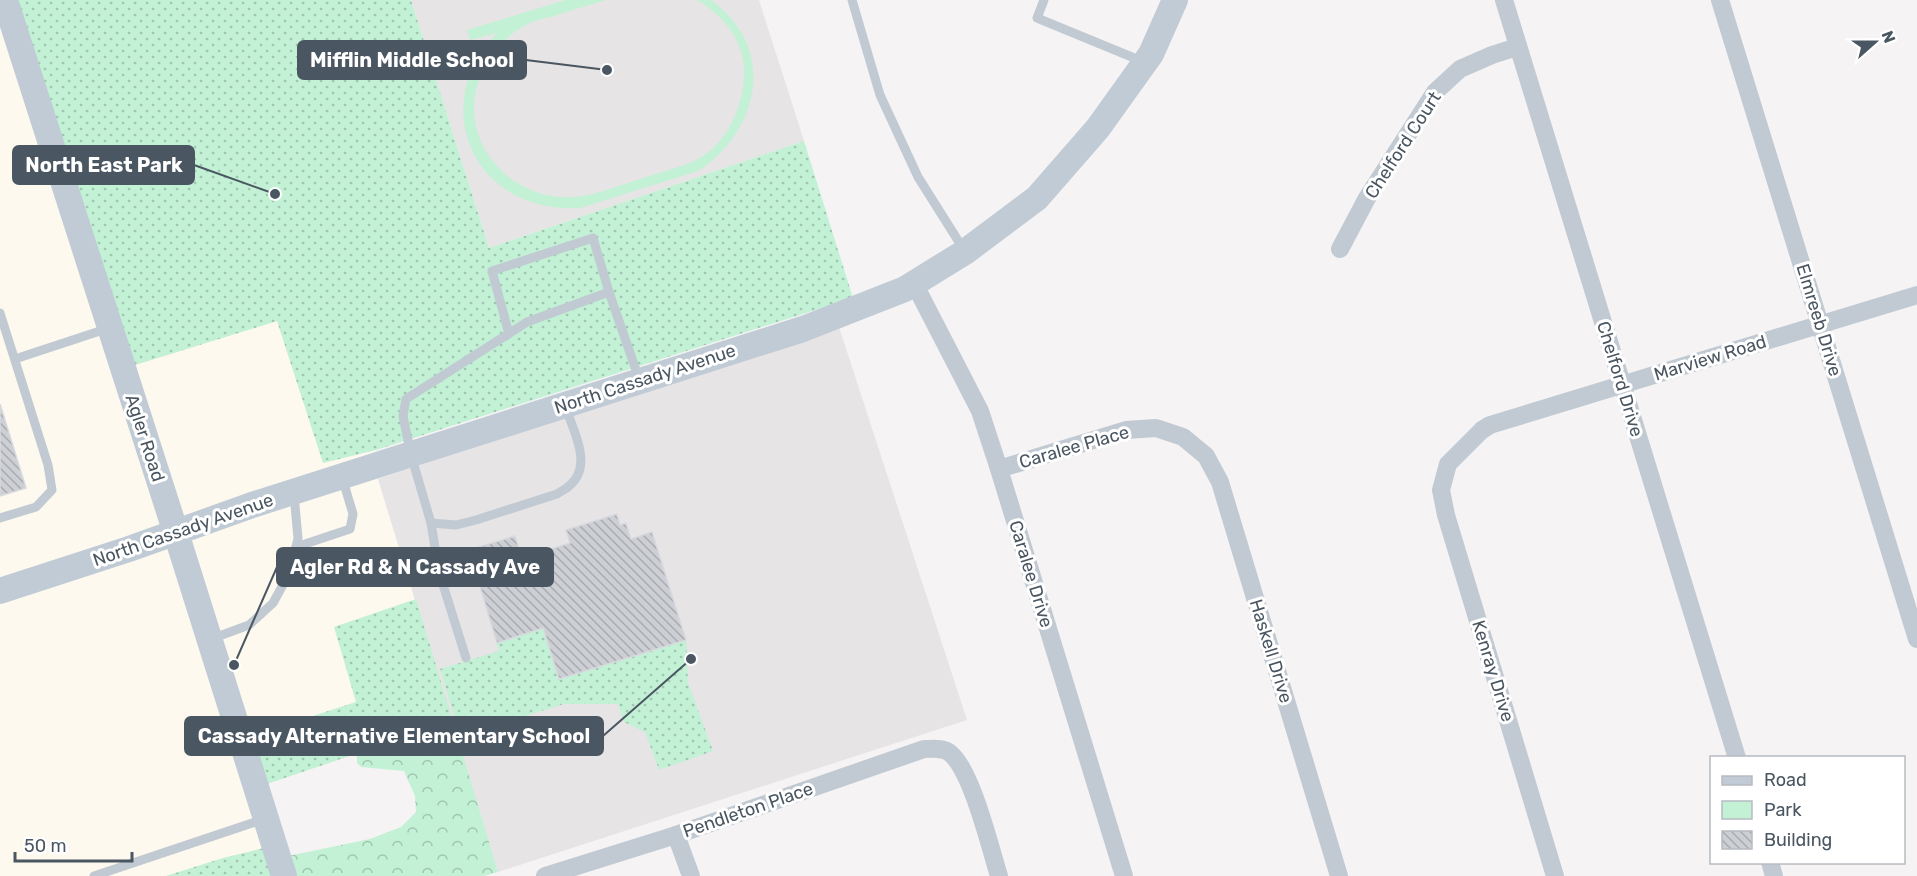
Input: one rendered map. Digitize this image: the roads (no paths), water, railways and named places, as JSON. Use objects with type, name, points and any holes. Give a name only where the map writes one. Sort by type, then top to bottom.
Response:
[{"type":"main road","name":"Agler Road","points":[[5,0],[284,876]]},
{"type":"main road","name":"North Cassady Avenue","points":[[0,591],[294,492],[803,329],[905,289],[965,252],[1037,198],[1098,128],[1151,54],[1175,0]]},
{"type":"street","name":"Chelford Drive","points":[[1504,0],[1736,756]]},
{"type":"street","name":"Elmreeb Drive","points":[[1720,0],[1917,639]]},
{"type":"street","name":"Chelford Court","points":[[1340,249],[1367,198],[1435,92],[1461,69],[1517,47]]},
{"type":"street","name":"Caralee Drive","points":[[914,283],[980,411],[1124,876]]},
{"type":"street","name":"Marview Road","points":[[1448,465],[1482,430],[1490,425],[1917,295]]},
{"type":"street","name":"Caralee Place","points":[[999,469],[1126,430],[1155,428],[1183,437]]},
{"type":"street","name":"Haskell Drive","points":[[1183,437],[1206,456],[1220,482],[1339,876]]},
{"type":"street","name":"Kenray Drive","points":[[1448,465],[1441,489],[1446,515],[1556,876]]},
{"type":"street","name":"Pendleton Place","points":[[544,876],[676,835],[924,750],[937,748],[950,753],[968,777],[999,876]]},
{"type":"street","points":[[676,835],[692,876]]},
{"type":"lane","points":[[852,0],[880,95],[918,177],[965,252]]},
{"type":"lane","points":[[1044,0],[1037,18],[1144,62]]},
{"type":"lane","points":[[509,334],[492,271],[593,238],[640,381]]},
{"type":"lane","points":[[466,658],[439,572],[431,523],[411,456],[403,416],[406,399],[527,322],[609,292]]},
{"type":"lane","points":[[0,313],[48,465],[52,490],[36,507],[0,518]]},
{"type":"lane","points":[[15,359],[109,328]]},
{"type":"lane","points":[[431,523],[456,525],[476,520],[557,494],[568,488],[581,469],[582,458],[565,405]]},
{"type":"lane","points":[[296,547],[350,529],[353,514],[342,477]]},
{"type":"lane","points":[[209,640],[249,625],[273,603],[291,570],[298,538],[294,492]]},
{"type":"lane","points":[[94,876],[266,819]]},
{"type":"place","name":"Mifflin Middle School","points":[[607,70]]},
{"type":"place","name":"North East Park","points":[[275,194]]},
{"type":"place","name":"Cassady Alternative Elementary School","points":[[691,659]]},
{"type":"place","name":"Agler Rd & N Cassady Ave","points":[[234,665]]}]
